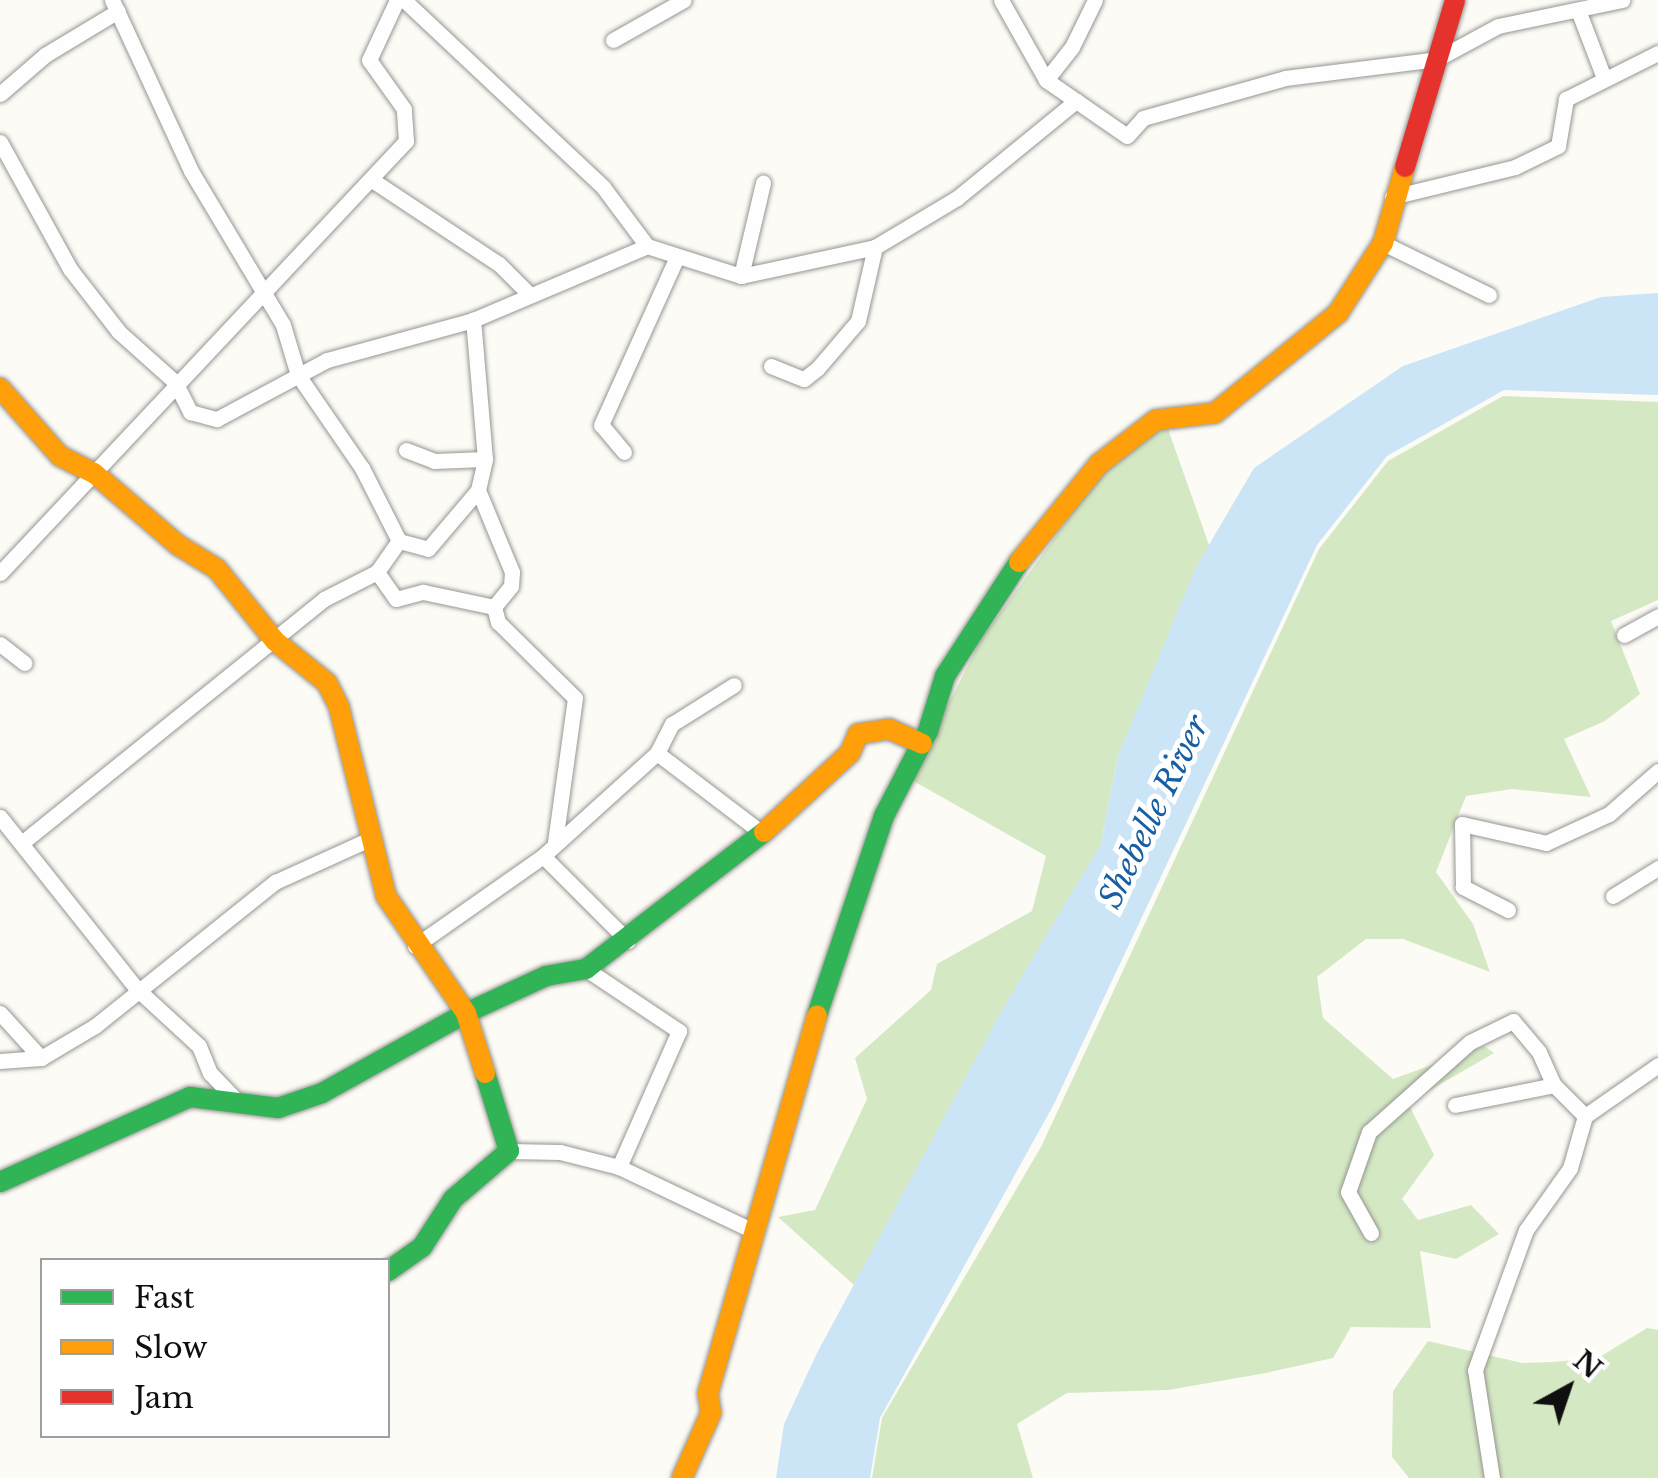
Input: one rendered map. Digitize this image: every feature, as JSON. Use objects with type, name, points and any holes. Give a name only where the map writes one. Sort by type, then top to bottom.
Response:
[{"type":"street","points":[[0,572],[406,141],[404,109],[369,60],[401,0],[604,187],[648,246],[741,276],[875,247],[957,198],[1076,101]]},
{"type":"street","points":[[612,40],[674,11],[684,0]]},
{"type":"street","points":[[1001,0],[1046,80],[1127,136],[1143,118],[1285,78],[1437,59],[1498,26],[1622,0]]},
{"type":"street","points":[[1046,80],[1072,47],[1094,0]]},
{"type":"street","points":[[682,1478],[712,1413],[708,1392],[750,1230],[884,816],[922,744],[945,676],[998,587],[1099,464],[1156,420],[1215,413],[1338,313],[1383,243],[1392,197],[1455,0]]},
{"type":"street","points":[[0,94],[115,5],[191,171],[283,325],[298,375],[362,468],[399,541],[428,549],[478,490],[485,459],[472,320]]},
{"type":"street","points":[[1578,10],[1604,78]]},
{"type":"street","points":[[1392,197],[1515,167],[1558,146],[1566,98],[1658,53]]},
{"type":"street","points":[[0,142],[70,269],[119,332],[175,382],[190,412],[217,419],[298,375],[367,346],[472,320],[648,246]]},
{"type":"street","points":[[372,180],[499,264],[530,294]]},
{"type":"street","points":[[741,276],[763,183]]},
{"type":"street","points":[[1383,243],[1488,294]]},
{"type":"street","points":[[771,366],[804,380],[817,369],[858,320],[875,247]]},
{"type":"street","points":[[624,452],[601,425],[677,257]]},
{"type":"street","points":[[0,388],[60,456],[94,473],[178,545],[217,569],[275,642],[326,682],[339,707],[386,896],[416,946],[466,1013],[509,1151]]},
{"type":"street","points":[[406,450],[434,461],[485,459]]},
{"type":"street","points":[[478,490],[512,572],[511,586],[494,607]]},
{"type":"street","points":[[23,842],[275,642],[324,598],[377,572],[399,541]]},
{"type":"street","points":[[377,572],[396,599],[423,592],[494,607]]},
{"type":"street","points":[[494,607],[498,622],[571,687],[575,698],[555,843]]},
{"type":"street","points":[[1624,635],[1658,616]]},
{"type":"street","points":[[0,644],[24,663]]},
{"type":"street","points":[[416,946],[542,856],[657,753],[672,724],[734,685]]},
{"type":"street","points":[[0,1182],[190,1097],[278,1108],[322,1094],[466,1013],[546,976],[586,969],[762,834],[850,754],[858,734],[890,728],[922,744]]},
{"type":"street","points":[[657,753],[762,834]]},
{"type":"street","points":[[1508,910],[1462,887],[1462,824],[1546,843],[1609,814],[1658,772]]},
{"type":"street","points":[[0,817],[137,988],[198,1046],[210,1073],[240,1104]]},
{"type":"street","points":[[0,1062],[41,1058],[95,1026],[137,988],[274,882],[370,840]]},
{"type":"street","points":[[542,856],[628,940]]},
{"type":"street","points":[[1613,896],[1658,868]]},
{"type":"street","points":[[586,969],[679,1032],[619,1168]]},
{"type":"street","points":[[0,1012],[41,1058]]},
{"type":"street","points":[[1372,1233],[1348,1192],[1369,1132],[1458,1049],[1513,1021],[1539,1052],[1554,1085],[1585,1116]]},
{"type":"street","points":[[1492,1478],[1476,1370],[1526,1230],[1570,1168],[1585,1116],[1658,1065]]},
{"type":"street","points":[[1455,1105],[1554,1085]]},
{"type":"street","points":[[390,1270],[422,1247],[453,1200],[509,1151],[560,1152],[619,1168],[750,1230]]},
{"type":"green space","points":[[1503,396],[1658,402],[1658,600],[1611,621],[1640,694],[1605,721],[1564,739],[1591,797],[1512,789],[1466,796],[1436,872],[1473,924],[1490,972],[1403,939],[1366,939],[1317,977],[1323,1018],[1393,1079],[1484,1046],[1494,1053],[1408,1103],[1434,1155],[1402,1199],[1418,1220],[1471,1205],[1499,1234],[1456,1259],[1420,1251],[1431,1328],[1351,1327],[1333,1358],[1266,1373],[1168,1390],[1067,1393],[1017,1424],[1033,1478],[872,1478],[882,1418],[1041,1147],[1319,549],[1388,461]]},
{"type":"green space","points":[[1155,426],[1168,429],[1209,545],[1118,756],[1101,844],[854,1285],[778,1217],[815,1210],[867,1099],[855,1058],[931,990],[937,964],[1032,911],[1046,856],[910,779],[981,640],[1107,465]]},
{"type":"green space","points":[[1647,1328],[1658,1330],[1658,1478],[1409,1478],[1392,1457],[1393,1391],[1428,1341],[1522,1363],[1552,1362],[1598,1358]]},
{"type":"water","name":"Shebelle River","points":[[1658,293],[1658,395],[1504,390],[1387,456],[1317,545],[1054,1104],[880,1418],[870,1478],[776,1478],[784,1424],[817,1353],[1002,1010],[1101,844],[1118,756],[1196,567],[1254,468],[1403,366],[1601,297]]},
{"type":"traffic: fast","points":[[817,1015],[884,816],[928,731],[945,676],[1019,562]]},
{"type":"traffic: fast","points":[[0,1182],[190,1097],[278,1108],[322,1093],[466,1013],[546,976],[586,969],[764,832]]},
{"type":"traffic: fast","points":[[390,1270],[422,1247],[453,1199],[509,1151],[485,1073]]},
{"type":"traffic: slow","points":[[1019,562],[1099,464],[1156,420],[1215,413],[1338,313],[1383,243],[1405,167]]},
{"type":"traffic: slow","points":[[0,388],[60,456],[94,473],[178,545],[217,569],[275,641],[327,683],[339,707],[386,896],[466,1013],[485,1073]]},
{"type":"traffic: slow","points":[[764,832],[850,753],[858,734],[889,729],[922,744]]},
{"type":"traffic: slow","points":[[682,1478],[711,1413],[708,1393],[817,1015]]},
{"type":"traffic: jam","points":[[1405,167],[1455,0]]}]
